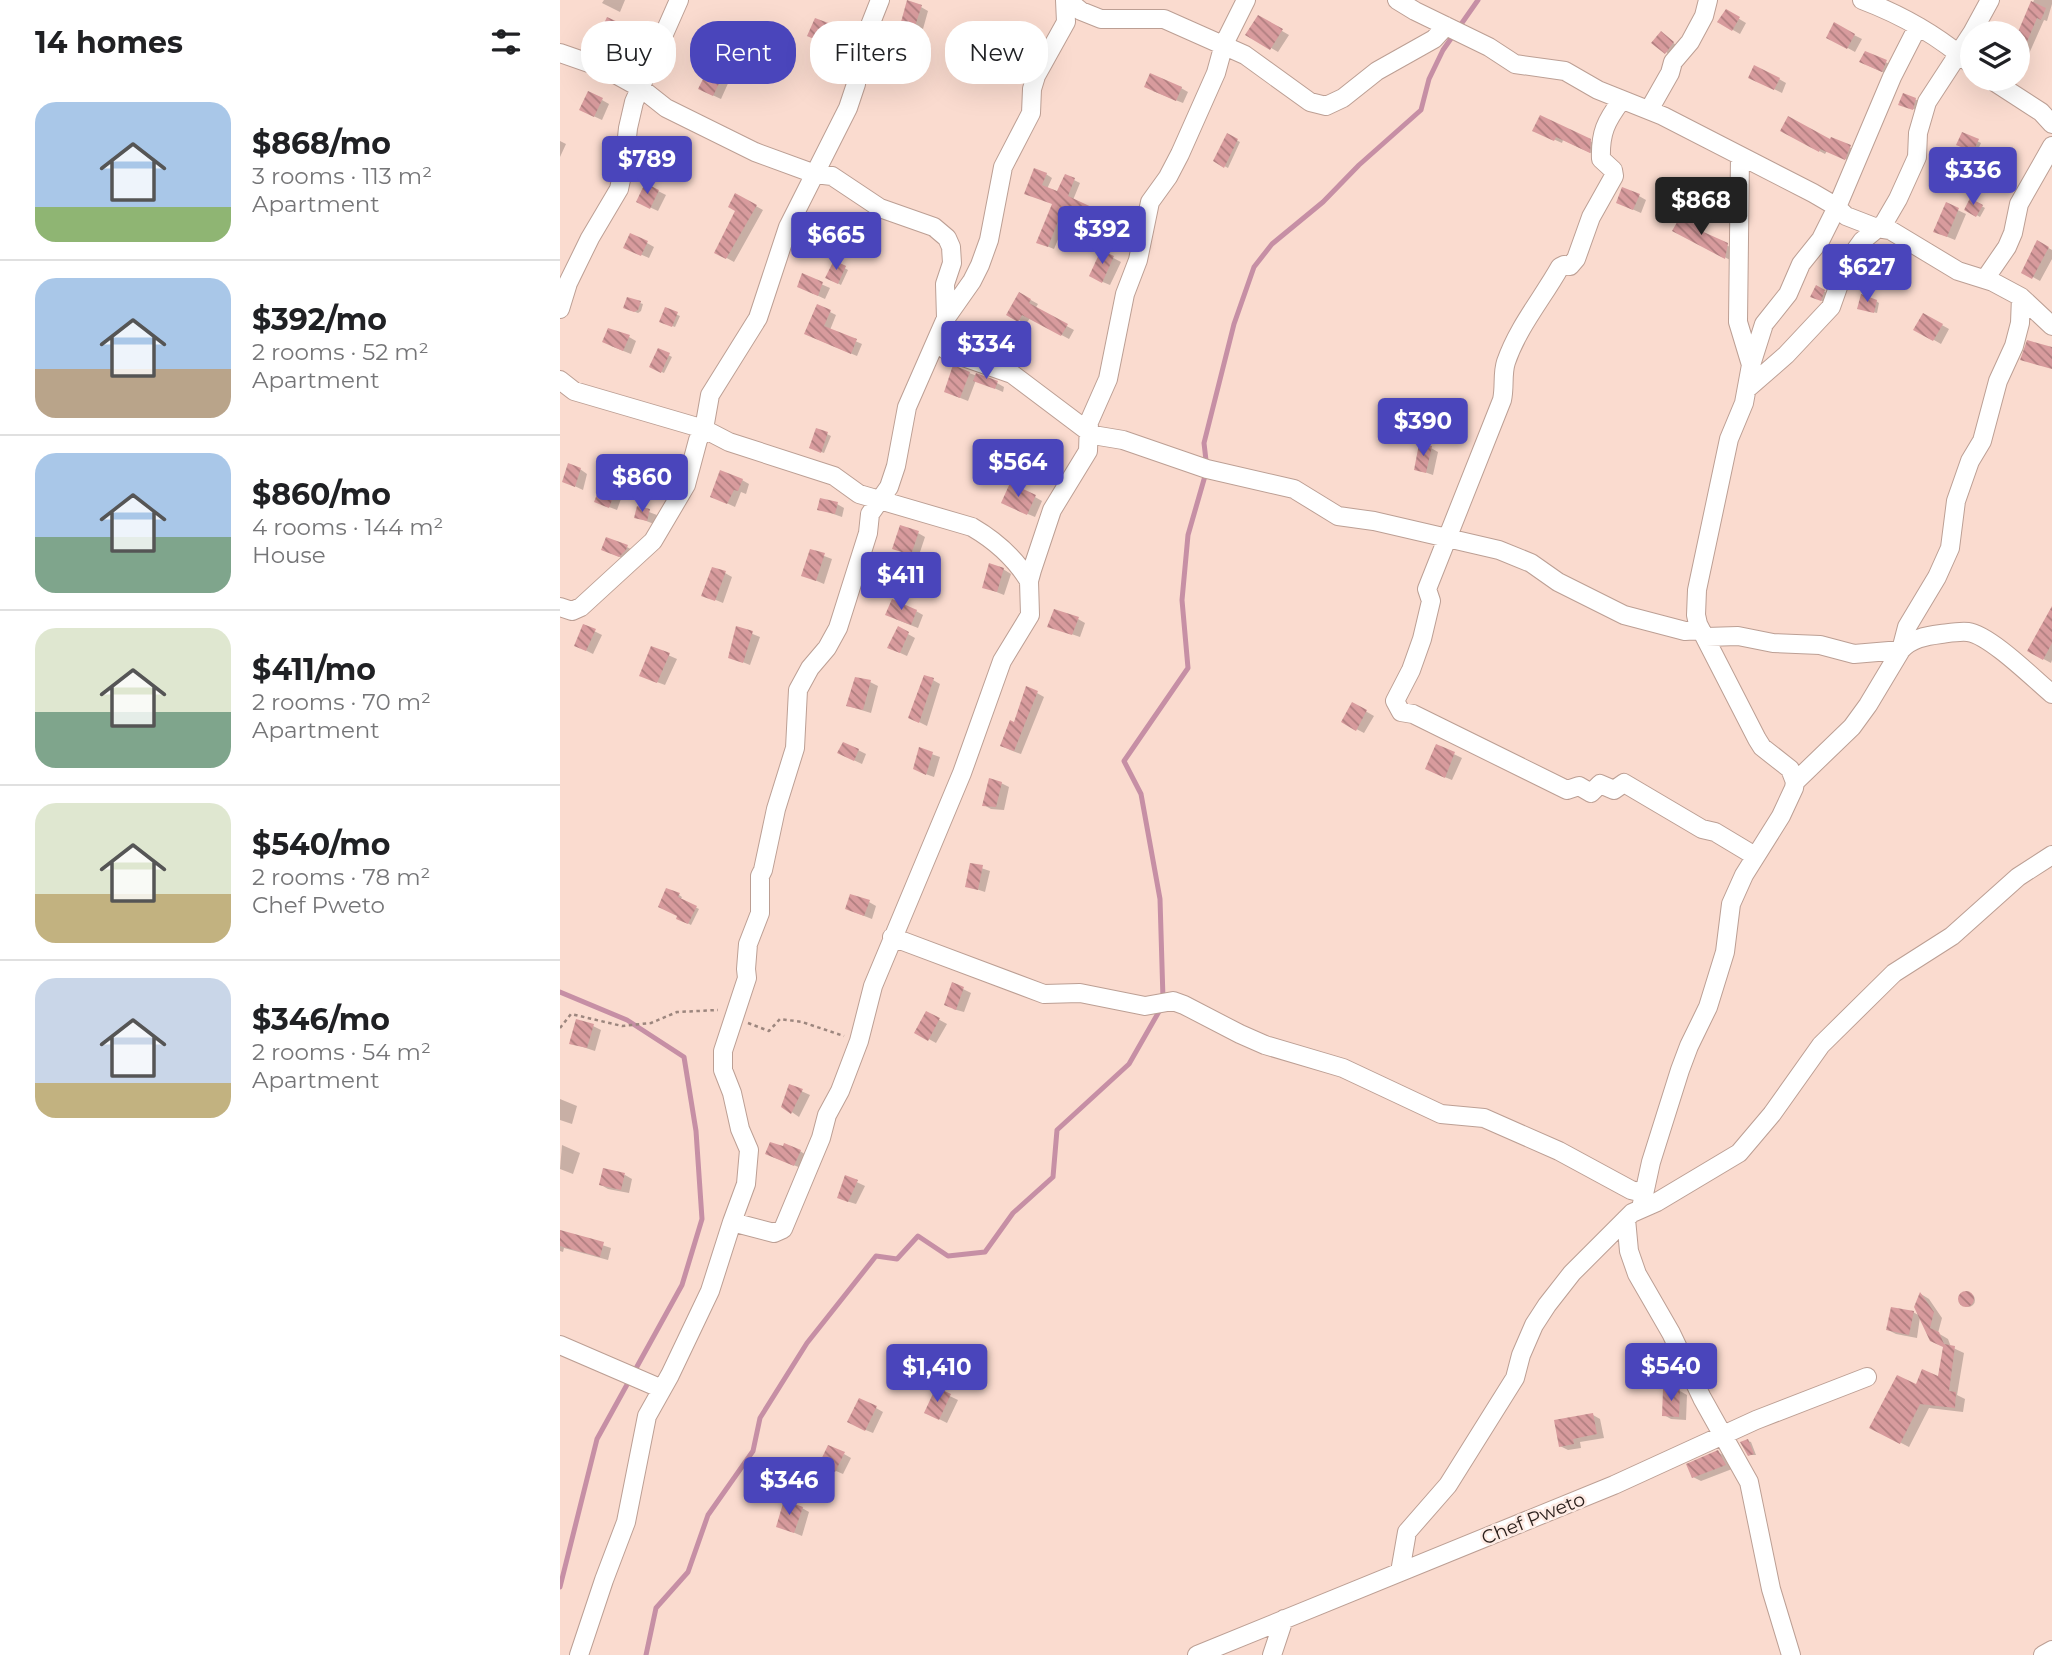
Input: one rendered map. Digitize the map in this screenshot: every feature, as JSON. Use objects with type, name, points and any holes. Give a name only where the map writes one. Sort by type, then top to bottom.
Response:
[{"type":"street","points":[[560,309],[564,284],[599,220],[619,190],[634,102],[679,0]]},
{"type":"street","points":[[560,607],[572,611],[581,607],[653,541],[686,485],[698,440],[704,429],[710,395],[758,318],[788,227],[848,108],[856,85],[859,53],[880,0]]},
{"type":"street","points":[[1066,0],[1090,16],[1101,19],[1164,19],[1245,55],[1310,102],[1326,106],[1343,98],[1377,71],[1434,39],[1446,26]]},
{"type":"street","points":[[579,1655],[626,1522],[647,1416],[710,1291],[746,1184],[749,1155],[723,1070],[723,1051],[747,978],[748,944],[761,904],[760,876],[776,809],[795,747],[798,690],[838,628],[868,533],[870,514],[882,499],[896,466],[907,407],[946,318],[972,281],[989,240],[1003,167],[1031,113],[1032,89],[1036,76],[1066,22],[1066,0]]},
{"type":"street","points":[[732,1222],[774,1233],[783,1229],[859,1041],[873,986],[962,773],[1002,661],[1030,615],[1029,581],[1052,510],[1088,451],[1088,432],[1093,410],[1108,379],[1125,294],[1138,260],[1148,207],[1180,154],[1216,73],[1224,44],[1246,0]]},
{"type":"street","points":[[1397,0],[1489,47],[1516,64],[1565,71],[1621,101],[1649,110],[1837,207],[1846,216],[1890,230],[1958,271],[1985,279],[2021,297],[2050,325],[2014,346]]},
{"type":"street","points":[[1649,110],[1670,73],[1673,62],[1690,42],[1704,16],[1708,0]]},
{"type":"street","points":[[1861,0],[1889,11],[1937,37],[1960,54]]},
{"type":"street","points":[[1979,21],[1990,0]]},
{"type":"street","points":[[1066,22],[1090,16]]},
{"type":"street","points":[[1795,782],[1786,765],[1762,747],[1733,694],[1696,615],[1697,590],[1729,439],[1747,389],[1751,365],[1764,324],[1788,295],[1801,264],[1821,239],[1892,77],[1917,28]]},
{"type":"street","points":[[560,52],[606,69],[642,89],[681,117],[755,152],[816,174],[832,176],[880,208],[934,227],[947,238],[951,247],[952,263],[945,285],[946,318]]},
{"type":"street","points":[[1747,389],[1786,355],[1832,307],[1847,262],[1862,241],[1889,215],[1917,157],[1918,133],[1927,102],[1960,66]]},
{"type":"street","points":[[2008,91],[2040,112],[2052,124]]},
{"type":"street","points":[[1621,101],[1609,117],[1603,133],[1601,159],[1613,170],[1614,176],[1588,224],[1576,259],[1570,266],[1560,267],[1515,340],[1505,366],[1502,400],[1427,589],[1431,601],[1422,639],[1411,670],[1395,697],[1398,709],[1567,790],[1571,791],[1577,786],[1591,793],[1600,784],[1614,790],[1624,783],[1702,830],[1715,832],[1755,856]]},
{"type":"street","points":[[1985,279],[2007,247],[2019,204],[2052,146]]},
{"type":"street","points":[[1740,156],[1738,322],[1751,365]]},
{"type":"street","points":[[1901,650],[1907,627],[1937,577],[1950,548],[1956,501],[1970,461],[1982,441],[1998,381],[2014,346],[2020,323],[2021,297]]},
{"type":"street","points":[[938,340],[949,352],[1012,374],[1093,435],[1141,445],[1207,469],[1294,489],[1338,516],[1374,521],[1478,544],[1522,559],[1558,582],[1624,615],[1685,631],[1738,636],[1773,643],[1820,645],[1854,654],[1901,650]]},
{"type":"street","points":[[560,380],[574,391],[704,429],[729,442],[834,476],[859,494],[972,527],[1016,560],[1029,581]]},
{"type":"street","points":[[1400,1572],[1407,1532],[1448,1485],[1496,1410],[1515,1378],[1528,1339],[1547,1305],[1572,1273],[1642,1201],[1680,1070],[1708,1007],[1725,952],[1731,904],[1755,856],[1791,798],[1795,782],[1852,727],[1901,650],[1908,643],[1922,637],[1966,631],[2002,652],[2050,688]]},
{"type":"street","points":[[892,937],[1044,994],[1080,993],[1146,1006],[1173,1001],[1265,1045],[1343,1068],[1441,1114],[1484,1118],[1559,1151],[1631,1190],[1642,1201],[1657,1202],[1738,1153],[1772,1114],[1821,1045],[1894,973],[1952,936],[2018,877],[2052,855]]},
{"type":"street","points":[[1626,1219],[1629,1251],[1637,1274],[1749,1482],[1771,1589],[1791,1655]]},
{"type":"street","points":[[560,1345],[662,1389]]},
{"type":"street","name":"Chef Pweto","points":[[1197,1655],[1614,1485],[1768,1415],[1867,1377]]},
{"type":"street","points":[[1272,1655],[1284,1619]]},
{"type":"street","points":[[2043,1655],[2052,1650]]},
{"type":"path","points":[[560,1028],[571,1014],[622,1026],[650,1023],[677,1012],[714,1010],[737,1013],[752,1026],[769,1031],[780,1019],[802,1022],[859,1041]]},
{"type":"building","points":[[907,0],[922,5],[917,21],[901,21]]},
{"type":"building","points":[[2031,1],[2046,8],[2041,20],[2037,18],[2030,35],[2030,21],[2023,21]]},
{"type":"building","points":[[1726,9],[1740,17],[1732,31],[1717,22]]},
{"type":"building","points":[[1258,15],[1283,29],[1270,50],[1245,35]]},
{"type":"building","points":[[1834,22],[1855,34],[1847,49],[1826,38]]},
{"type":"building","points":[[1661,31],[1674,42],[1665,54],[1651,43]]},
{"type":"building","points":[[1865,51],[1887,60],[1882,72],[1859,62]]},
{"type":"building","points":[[1754,65],[1780,78],[1774,90],[1748,78]]},
{"type":"building","points":[[1150,73],[1182,87],[1176,101],[1144,87]]},
{"type":"building","points":[[700,84],[719,84],[713,96],[698,89]]},
{"type":"building","points":[[588,91],[603,98],[594,117],[579,110]]},
{"type":"building","points":[[1903,93],[1916,98],[1913,110],[1898,105]]},
{"type":"building","points":[[1540,115],[1591,139],[1590,153],[1556,137],[1554,141],[1532,131]]},
{"type":"building","points":[[1788,116],[1830,139],[1831,137],[1851,145],[1845,160],[1820,149],[1819,152],[1780,131]]},
{"type":"building","points":[[1962,132],[1979,139],[1973,152],[1956,145]]},
{"type":"building","points":[[1227,133],[1238,139],[1224,168],[1213,161]]},
{"type":"building","points":[[1034,168],[1047,173],[1042,185],[1057,191],[1065,174],[1075,178],[1068,196],[1098,210],[1092,223],[1062,211],[1048,247],[1036,243],[1052,204],[1024,194]]},
{"type":"building","points":[[645,183],[659,190],[650,209],[636,202]]},
{"type":"building","points":[[1622,187],[1640,194],[1633,210],[1616,203]]},
{"type":"building","points":[[735,193],[757,205],[726,259],[714,253],[735,211],[728,207]]},
{"type":"building","points":[[1970,198],[1983,205],[1976,217],[1964,210]]},
{"type":"building","points":[[1946,202],[1959,208],[1947,237],[1933,232]]},
{"type":"building","points":[[1680,217],[1701,227],[1699,230],[1728,243],[1725,259],[1672,231]]},
{"type":"building","points":[[630,233],[648,241],[641,256],[623,248]]},
{"type":"building","points":[[2037,240],[2049,247],[2032,279],[2021,273]]},
{"type":"building","points":[[1101,250],[1114,256],[1102,283],[1089,276]]},
{"type":"building","points":[[834,260],[846,266],[838,284],[825,278]]},
{"type":"building","points":[[802,273],[823,282],[818,296],[797,287]]},
{"type":"building","points":[[1816,285],[1825,290],[1821,301],[1810,297]]},
{"type":"building","points":[[1019,292],[1031,299],[1029,303],[1068,324],[1061,336],[1022,315],[1018,322],[1006,315]]},
{"type":"building","points":[[1861,294],[1877,300],[1874,313],[1857,309]]},
{"type":"building","points":[[627,297],[641,301],[638,310],[634,312],[623,308]]},
{"type":"building","points":[[817,304],[831,310],[824,326],[857,339],[851,354],[804,334]]},
{"type":"building","points":[[665,307],[678,312],[672,327],[659,322]]},
{"type":"building","points":[[1923,313],[1943,324],[1933,341],[1913,330]]},
{"type":"building","points":[[608,328],[630,335],[623,351],[602,342]]},
{"type":"building","points":[[2027,340],[2052,347],[2052,369],[2020,360]]},
{"type":"building","points":[[658,348],[670,353],[661,373],[649,367]]},
{"type":"building","points":[[953,365],[970,372],[960,398],[944,392]]},
{"type":"building","points":[[976,373],[998,381],[995,389],[973,381]]},
{"type":"building","points":[[816,428],[828,432],[821,453],[809,448]]},
{"type":"building","points":[[1419,444],[1432,446],[1426,473],[1414,470]]},
{"type":"building","points":[[648,457],[662,462],[657,476],[645,471]]},
{"type":"building","points":[[568,463],[581,468],[575,487],[562,482]]},
{"type":"building","points":[[720,470],[743,479],[738,491],[734,490],[727,504],[710,497]]},
{"type":"building","points":[[606,471],[621,477],[609,508],[594,502]]},
{"type":"building","points":[[1010,483],[1036,495],[1027,515],[1001,503]]},
{"type":"building","points":[[820,498],[838,502],[835,514],[817,510]]},
{"type":"building","points":[[637,506],[650,509],[647,521],[634,518]]},
{"type":"building","points":[[900,525],[919,531],[911,555],[892,549]]},
{"type":"building","points":[[606,537],[628,545],[619,557],[601,550]]},
{"type":"building","points":[[810,549],[825,553],[816,581],[801,576]]},
{"type":"building","points":[[989,563],[1004,568],[997,592],[982,588]]},
{"type":"building","points":[[712,567],[726,571],[715,601],[701,596]]},
{"type":"building","points":[[892,599],[917,610],[911,625],[885,615]]},
{"type":"building","points":[[2052,606],[2052,643],[2043,660],[2027,651]]},
{"type":"building","points":[[1054,609],[1079,617],[1072,635],[1047,627]]},
{"type":"building","points":[[583,624],[596,629],[586,651],[574,646]]},
{"type":"building","points":[[736,626],[753,631],[743,663],[728,658]]},
{"type":"building","points":[[898,626],[909,632],[900,653],[887,648]]},
{"type":"building","points":[[651,646],[670,653],[657,683],[639,676]]},
{"type":"building","points":[[924,675],[934,678],[919,723],[908,718]]},
{"type":"building","points":[[855,677],[871,680],[863,710],[846,706]]},
{"type":"building","points":[[1026,686],[1038,691],[1014,751],[1000,746],[1010,720],[1014,722]]},
{"type":"building","points":[[1352,702],[1367,710],[1356,731],[1341,722]]},
{"type":"building","points":[[843,742],[859,749],[854,761],[837,753]]},
{"type":"building","points":[[1436,744],[1455,752],[1445,778],[1425,769]]},
{"type":"building","points":[[919,747],[933,752],[926,775],[913,769]]},
{"type":"building","points":[[989,778],[1002,782],[996,807],[982,806]]},
{"type":"building","points":[[970,863],[983,865],[978,890],[965,887]]},
{"type":"building","points":[[666,888],[680,893],[678,897],[697,906],[688,924],[658,907]]},
{"type":"building","points":[[850,894],[870,900],[864,916],[845,909]]},
{"type":"building","points":[[952,982],[964,987],[956,1010],[944,1005]]},
{"type":"building","points":[[926,1011],[940,1018],[928,1041],[914,1033]]},
{"type":"building","points":[[576,1019],[594,1024],[587,1048],[569,1044]]},
{"type":"building","points":[[789,1084],[803,1089],[791,1114],[781,1107]]},
{"type":"building","points":[[770,1142],[783,1146],[784,1143],[801,1150],[794,1166],[765,1154]]},
{"type":"building","points":[[603,1168],[625,1173],[621,1190],[599,1185]]},
{"type":"building","points":[[845,1175],[858,1180],[848,1202],[837,1198]]},
{"type":"building","points":[[560,1230],[604,1242],[600,1257],[560,1246]]},
{"type":"building","points":[[1966,1291],[1974,1299],[1966,1307],[1958,1299]]},
{"type":"building","points":[[1920,1292],[1934,1312],[1930,1328],[1939,1332],[1944,1344],[1955,1346],[1949,1391],[1956,1392],[1955,1408],[1920,1404],[1900,1444],[1869,1428],[1897,1375],[1916,1384],[1922,1369],[1938,1376],[1943,1347],[1930,1341],[1914,1307]]},
{"type":"building","points":[[1891,1307],[1914,1311],[1909,1335],[1886,1330]]},
{"type":"building","points":[[936,1387],[951,1394],[939,1420],[924,1413]]},
{"type":"building","points":[[1663,1389],[1680,1389],[1679,1417],[1662,1416]]},
{"type":"building","points":[[859,1398],[877,1406],[865,1431],[847,1422]]},
{"type":"building","points":[[1593,1413],[1597,1434],[1573,1439],[1574,1444],[1559,1447],[1554,1420]]},
{"type":"building","points":[[1748,1439],[1754,1454],[1748,1456],[1740,1442]]},
{"type":"building","points":[[828,1445],[845,1452],[835,1472],[819,1464]]},
{"type":"building","points":[[1718,1450],[1726,1465],[1692,1478],[1686,1464]]},
{"type":"building","points":[[784,1500],[803,1507],[794,1533],[776,1527]]},
{"type":"waterway","points":[[1163,999],[1160,899],[1141,794],[1124,761],[1188,668],[1182,600],[1188,535],[1207,469],[1204,443],[1234,324],[1254,267],[1272,244],[1323,202],[1359,165],[1421,110],[1429,79],[1443,50],[1478,0]]},
{"type":"waterway","points":[[560,992],[627,1020],[684,1057],[696,1131],[702,1219],[682,1285],[597,1439],[560,1587]]},
{"type":"waterway","points":[[646,1655],[656,1608],[688,1572],[708,1515],[753,1451],[760,1418],[807,1343],[876,1256],[897,1259],[918,1236],[948,1256],[985,1252],[1013,1213],[1053,1177],[1057,1130],[1129,1064],[1161,1008]]}]
